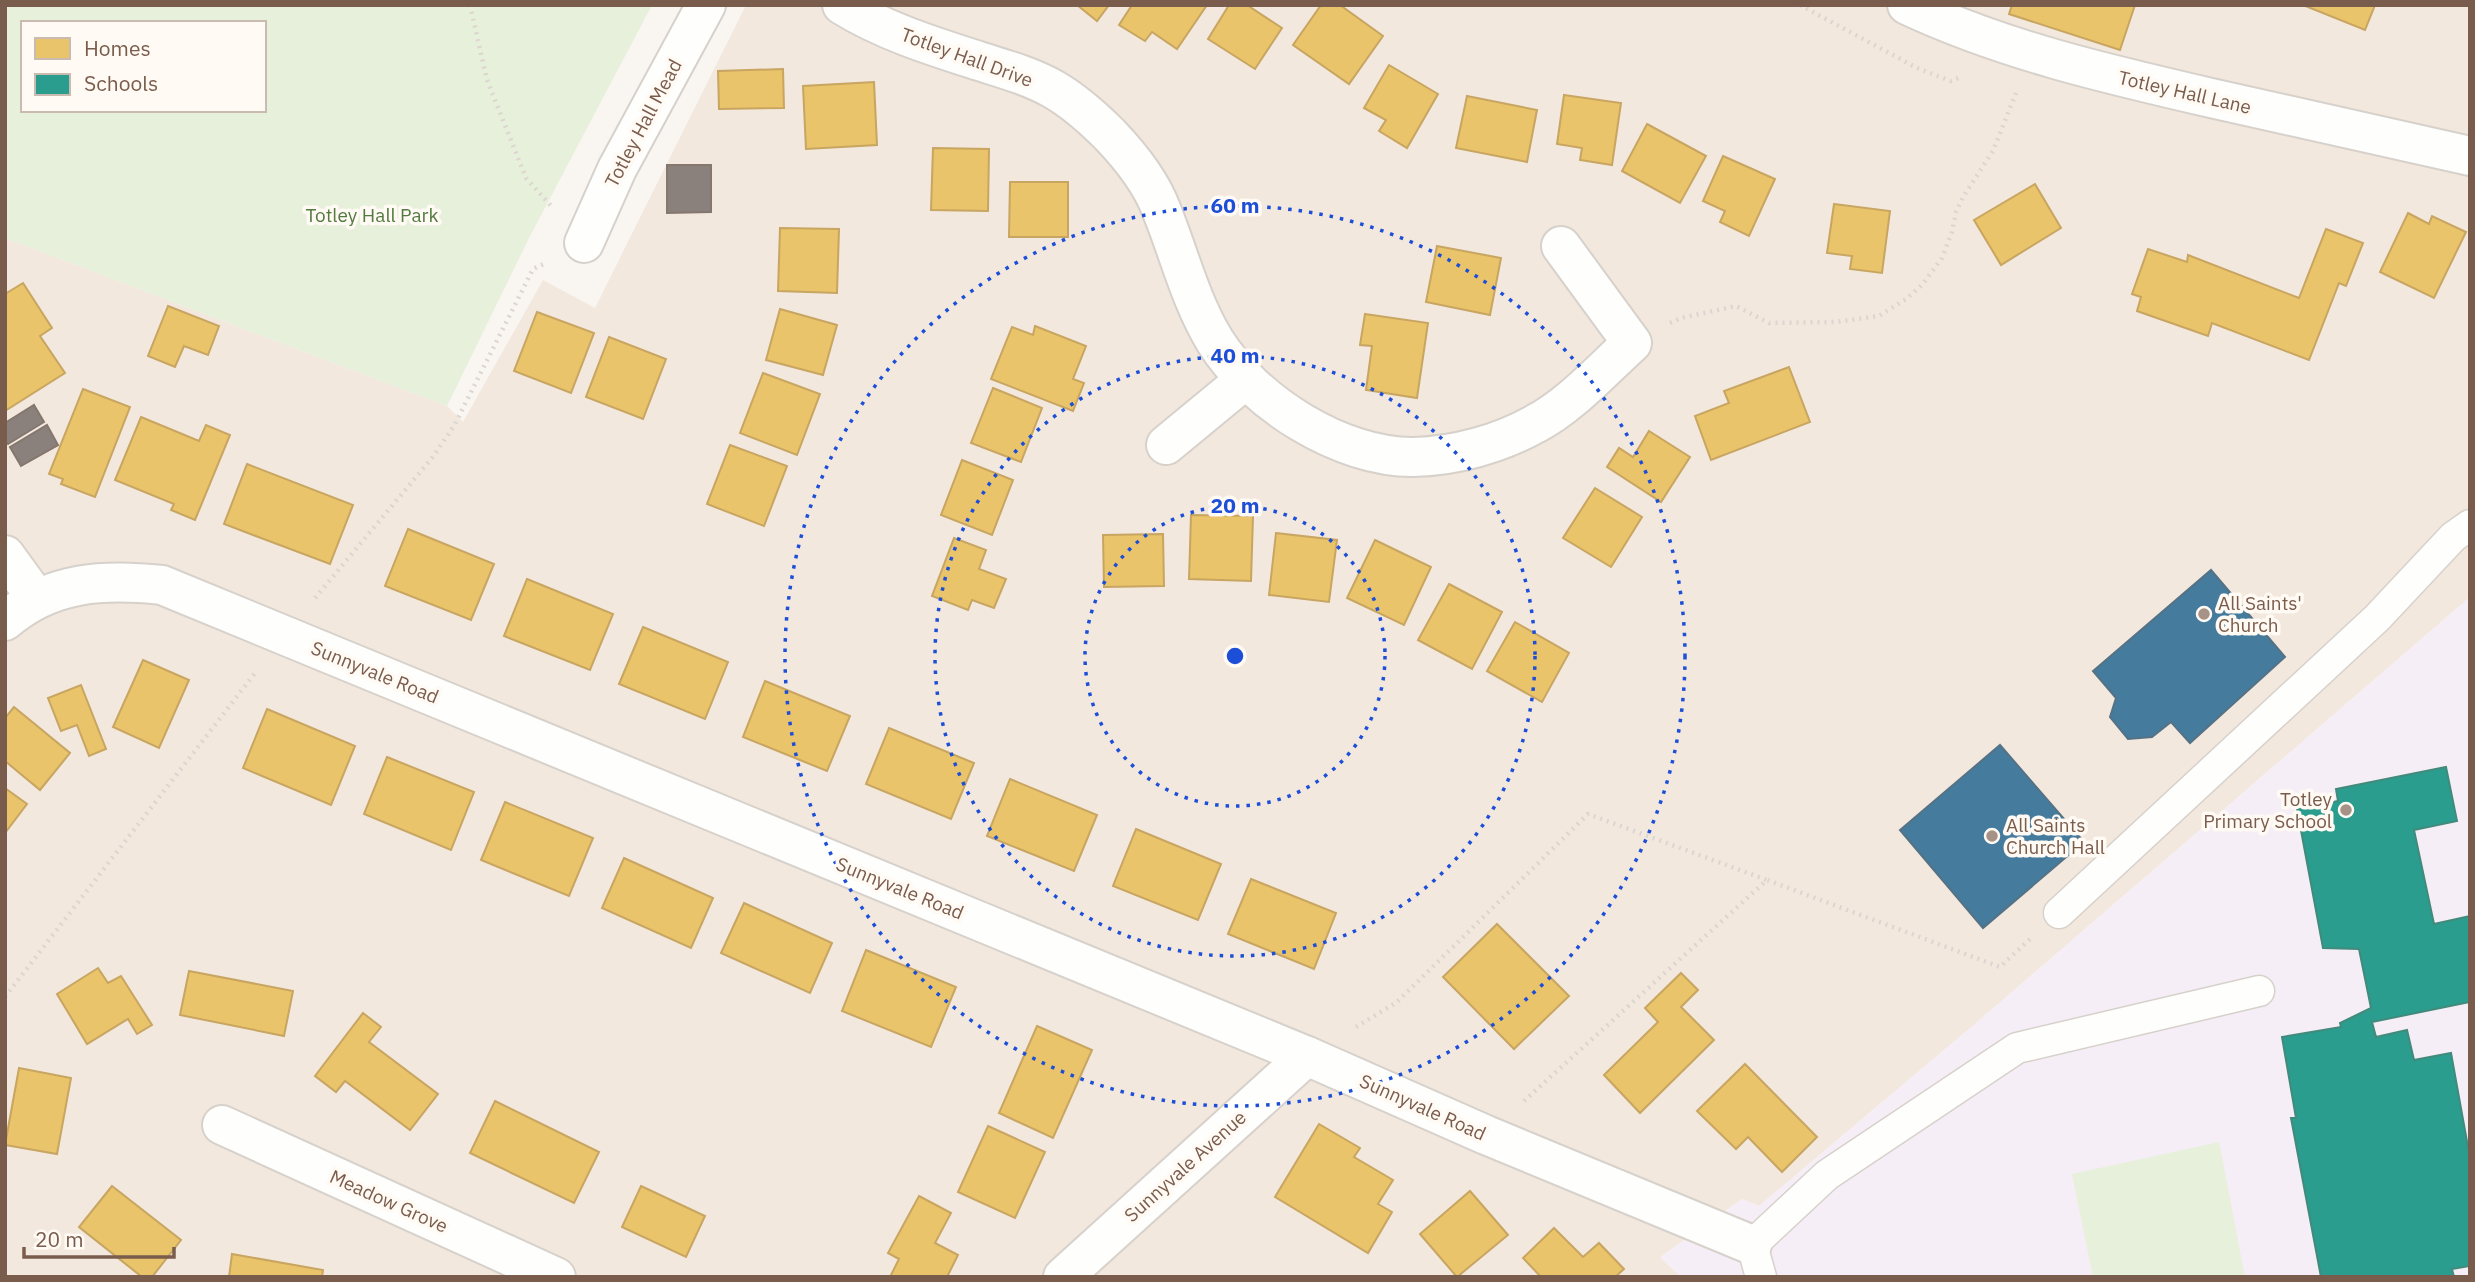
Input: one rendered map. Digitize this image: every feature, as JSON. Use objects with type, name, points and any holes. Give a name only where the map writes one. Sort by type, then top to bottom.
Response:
[{"type":"street","name":"Totley Hall Mead","points":[[584,243],[617,169],[706,5]]},
{"type":"street","name":"Totley Hall Drive","points":[[842,5],[904,36],[1017,73],[1051,88],[1078,105],[1111,136],[1140,172],[1160,206],[1196,305],[1216,342],[1245,379],[1261,394],[1296,421],[1324,435],[1388,455],[1413,457],[1472,449],[1537,424],[1632,343]]},
{"type":"street","name":"Totley Hall Lane","points":[[1907,5],[1947,24],[2031,53],[2109,74],[2470,156]]},
{"type":"street","points":[[1561,246],[1632,343]]},
{"type":"street","points":[[1166,446],[1245,379]]},
{"type":"street","points":[[5,555],[37,599]]},
{"type":"street","name":"Sunnyvale Road","points":[[5,621],[37,599],[68,587],[99,582],[162,586],[285,634],[1307,1056],[1486,1135],[1757,1261]]},
{"type":"street","name":"Sunnyvale Avenue","points":[[1063,1277],[1307,1056]]},
{"type":"street","name":"Meadow Grove","points":[[222,1125],[556,1277]]},
{"type":"lane","points":[[2059,913],[2377,618],[2453,537],[2470,525]]},
{"type":"lane","points":[[1757,1261],[1827,1175],[2017,1048],[2259,991]]},
{"type":"path","points":[[5,997],[285,634],[432,458],[454,426],[533,269],[584,243],[526,178],[488,80],[470,5]]},
{"type":"path","points":[[1632,343],[1681,317],[1736,306],[1769,323],[1835,322],[1879,316],[1906,299],[1922,285],[1942,258],[1956,212],[1993,151],[2031,53]]},
{"type":"path","points":[[1307,1056],[1397,1002],[1588,814],[2000,967],[2059,913]]},
{"type":"path","points":[[1486,1135],[1766,880]]},
{"type":"shaded area","points":[[746,5],[2470,5],[2470,597],[1976,1023],[1759,1206],[1742,1199],[1661,1258],[1681,1277],[5,1277],[5,238],[447,406],[463,422],[543,280],[595,308]]},
{"type":"shaded area","name":"Totley Primary School","points":[[2470,597],[2470,1277],[1681,1277],[1660,1257],[1742,1199],[1759,1206],[1976,1023]]},
{"type":"green space","name":"Totley Hall Park","points":[[5,5],[652,5],[529,238],[447,406],[5,238]]},
{"type":"green space","points":[[2219,1142],[2245,1277],[2093,1277],[2072,1174]]},
{"type":"building: Homes","points":[[1077,5],[1109,5],[1097,21]]},
{"type":"building: Homes","points":[[1132,5],[1207,5],[1177,49],[1152,32],[1145,41],[1119,25]]},
{"type":"building: Homes","points":[[1229,5],[1247,5],[1282,28],[1255,69],[1208,39]]},
{"type":"building: Homes","points":[[1321,5],[1340,5],[1383,36],[1349,84],[1293,45]]},
{"type":"building: Homes","points":[[2012,5],[2135,5],[2120,50],[2009,14]]},
{"type":"building: Homes","points":[[2303,5],[2375,5],[2365,30]]},
{"type":"building: Homes","points":[[1389,65],[1438,94],[1407,148],[1379,131],[1386,120],[1364,108]]},
{"type":"building: Homes","points":[[783,69],[784,108],[719,109],[718,71]]},
{"type":"building: Homes","points":[[874,82],[877,145],[806,149],[803,86]]},
{"type":"building: Homes","points":[[1564,95],[1621,103],[1612,165],[1580,160],[1582,148],[1557,144]]},
{"type":"building: Homes","points":[[1467,96],[1537,110],[1527,162],[1456,148]]},
{"type":"building: Homes","points":[[1647,124],[1706,156],[1680,203],[1622,171]]},
{"type":"building: Homes","points":[[933,148],[989,149],[988,211],[931,210]]},
{"type":"building: Homes","points":[[1723,156],[1775,179],[1749,236],[1720,222],[1725,211],[1703,201]]},
{"type":"building: Homes","points":[[1010,182],[1068,182],[1068,237],[1009,237]]},
{"type":"building: Homes","points":[[2035,184],[2061,228],[2001,265],[1974,220]]},
{"type":"building: Homes","points":[[1834,204],[1890,211],[1882,273],[1850,269],[1852,256],[1827,253]]},
{"type":"building: Homes","points":[[2408,213],[2429,224],[2432,216],[2466,232],[2434,298],[2380,272]]},
{"type":"building: Homes","points":[[780,228],[839,229],[837,293],[778,291]]},
{"type":"building: Homes","points":[[2326,229],[2363,243],[2346,286],[2339,283],[2309,360],[2212,323],[2208,336],[2137,311],[2141,297],[2132,294],[2148,249],[2187,262],[2188,255],[2299,298]]},
{"type":"building: Homes","points":[[1437,246],[1501,258],[1490,315],[1426,302]]},
{"type":"building: Homes","points":[[23,283],[52,328],[40,336],[65,373],[5,411],[5,294]]},
{"type":"building: Homes","points":[[168,306],[219,326],[208,355],[184,346],[175,367],[148,356]]},
{"type":"building: Homes","points":[[780,309],[837,325],[823,375],[766,360]]},
{"type":"building: Homes","points":[[537,312],[594,333],[571,393],[514,371]]},
{"type":"building: Homes","points":[[1365,314],[1428,323],[1417,398],[1366,390],[1372,346],[1360,345]]},
{"type":"building: Homes","points":[[1035,326],[1086,346],[1073,379],[1084,383],[1073,411],[991,379],[1012,327],[1033,335]]},
{"type":"building: Homes","points":[[609,337],[666,359],[643,419],[586,397]]},
{"type":"building: Homes","points":[[1789,367],[1810,422],[1711,460],[1695,416],[1729,403],[1724,391]]},
{"type":"building: Homes","points":[[763,373],[820,394],[797,455],[740,433]]},
{"type":"building: Homes","points":[[993,388],[1042,408],[1021,462],[971,443]]},
{"type":"building: Homes","points":[[83,389],[130,407],[95,497],[61,484],[63,479],[49,474]]},
{"type":"building: Homes","points":[[141,417],[199,441],[206,425],[230,435],[195,520],[171,510],[174,504],[115,480]]},
{"type":"building: Homes","points":[[1649,431],[1690,457],[1661,502],[1607,467],[1619,448],[1633,457]]},
{"type":"building: Homes","points":[[730,445],[787,466],[764,526],[707,504]]},
{"type":"building: Homes","points":[[962,460],[1013,480],[992,535],[941,515]]},
{"type":"building: Homes","points":[[247,464],[353,505],[330,564],[224,524]]},
{"type":"building: Homes","points":[[1595,488],[1642,517],[1611,567],[1563,538]]},
{"type":"building: Homes","points":[[1191,515],[1253,516],[1251,581],[1189,579]]},
{"type":"building: Homes","points":[[408,529],[494,564],[471,620],[385,586]]},
{"type":"building: Homes","points":[[1276,533],[1337,540],[1329,602],[1269,595]]},
{"type":"building: Homes","points":[[1163,534],[1164,586],[1104,587],[1103,535]]},
{"type":"building: Homes","points":[[954,538],[986,550],[979,569],[1006,579],[994,608],[972,600],[968,610],[932,596]]},
{"type":"building: Homes","points":[[1375,540],[1431,567],[1404,625],[1347,598]]},
{"type":"building: Homes","points":[[527,579],[613,614],[590,670],[504,636]]},
{"type":"building: Homes","points":[[1449,584],[1502,612],[1472,669],[1418,640]]},
{"type":"building: Homes","points":[[1515,622],[1569,653],[1542,702],[1487,671]]},
{"type":"building: Homes","points":[[643,627],[728,662],[705,719],[619,684]]},
{"type":"building: Homes","points":[[143,660],[189,680],[159,748],[113,727]]},
{"type":"building: Homes","points":[[765,681],[850,716],[827,771],[743,737]]},
{"type":"building: Homes","points":[[81,685],[106,749],[89,756],[77,725],[61,731],[48,698]]},
{"type":"building: Homes","points":[[14,707],[70,753],[40,790],[5,761],[5,718]]},
{"type":"building: Homes","points":[[267,709],[355,746],[331,805],[243,768]]},
{"type":"building: Homes","points":[[889,728],[974,763],[951,819],[866,784]]},
{"type":"building: Homes","points":[[387,757],[474,792],[451,850],[364,814]]},
{"type":"building: Homes","points":[[1010,779],[1097,815],[1074,871],[987,836]]},
{"type":"building: Homes","points":[[5,788],[27,804],[5,833]]},
{"type":"building: Homes","points":[[505,802],[593,838],[569,896],[481,860]]},
{"type":"building: Homes","points":[[1136,829],[1221,864],[1198,920],[1113,886]]},
{"type":"building: Homes","points":[[624,858],[713,898],[691,948],[602,908]]},
{"type":"building: Homes","points":[[1251,879],[1336,913],[1314,969],[1228,934]]},
{"type":"building: Homes","points":[[744,903],[832,943],[810,993],[721,953]]},
{"type":"building: Homes","points":[[1497,924],[1569,996],[1514,1049],[1443,977]]},
{"type":"building: Homes","points":[[866,950],[956,987],[931,1047],[842,1011]]},
{"type":"building: Homes","points":[[98,968],[108,983],[121,976],[152,1025],[137,1034],[128,1019],[87,1044],[57,994]]},
{"type":"building: Homes","points":[[189,971],[293,991],[284,1036],[180,1015]]},
{"type":"building: Homes","points":[[1681,973],[1698,990],[1681,1007],[1714,1040],[1640,1113],[1604,1075],[1658,1022],[1645,1008]]},
{"type":"building: Homes","points":[[363,1013],[381,1027],[369,1042],[438,1094],[410,1130],[345,1081],[336,1092],[315,1076]]},
{"type":"building: Homes","points":[[1037,1026],[1092,1050],[1053,1138],[999,1113]]},
{"type":"building: Homes","points":[[1745,1064],[1817,1137],[1782,1172],[1748,1137],[1736,1149],[1697,1111]]},
{"type":"building: Homes","points":[[19,1068],[71,1078],[57,1154],[5,1145]]},
{"type":"building: Homes","points":[[495,1101],[599,1152],[574,1203],[470,1153]]},
{"type":"building: Homes","points":[[1319,1124],[1360,1148],[1354,1157],[1393,1180],[1378,1204],[1392,1212],[1368,1253],[1275,1197]]},
{"type":"building: Homes","points":[[988,1126],[1045,1152],[1015,1218],[958,1192]]},
{"type":"building: Homes","points":[[112,1186],[181,1240],[152,1277],[142,1277],[79,1227]]},
{"type":"building: Homes","points":[[641,1186],[705,1216],[686,1257],[622,1227]]},
{"type":"building: Homes","points":[[1470,1191],[1508,1235],[1457,1277],[1420,1234]]},
{"type":"building: Homes","points":[[919,1196],[951,1213],[935,1243],[958,1255],[947,1277],[890,1277],[899,1259],[888,1253]]},
{"type":"building: Homes","points":[[1554,1228],[1583,1257],[1599,1243],[1624,1269],[1615,1277],[1541,1277],[1523,1258]]},
{"type":"building: Homes","points":[[232,1254],[323,1270],[322,1277],[229,1277]]},
{"type":"building: Schools","points":[[2446,767],[2457,821],[2414,830],[2434,924],[2470,916],[2470,1002],[2372,1022],[2376,1037],[2407,1030],[2414,1060],[2451,1053],[2470,1158],[2470,1266],[2452,1269],[2454,1277],[2321,1277],[2291,1118],[2296,1118],[2282,1037],[2341,1027],[2340,1023],[2371,1008],[2359,949],[2323,948],[2297,809],[2338,801],[2336,789]]},
{"type":"building: Public","name":"All Saints' Church","points":[[2211,570],[2285,657],[2190,743],[2171,722],[2152,737],[2128,739],[2110,717],[2116,698],[2093,671]]},
{"type":"building: Public","name":"All Saints Church Hall","points":[[2000,745],[2084,842],[1983,928],[1900,830]]},
{"type":"building: Industry","points":[[667,165],[711,165],[711,212],[667,213]]},
{"type":"building: Industry","points":[[34,405],[44,422],[8,444],[5,440],[5,423]]},
{"type":"building: Industry","points":[[47,425],[58,445],[21,466],[10,447]]},
{"type":"place","name":"All Saints' Church","points":[[2204,614]]},
{"type":"place","name":"Totley Primary School","points":[[2346,810]]},
{"type":"place","name":"All Saints Church Hall","points":[[1992,836]]}]
